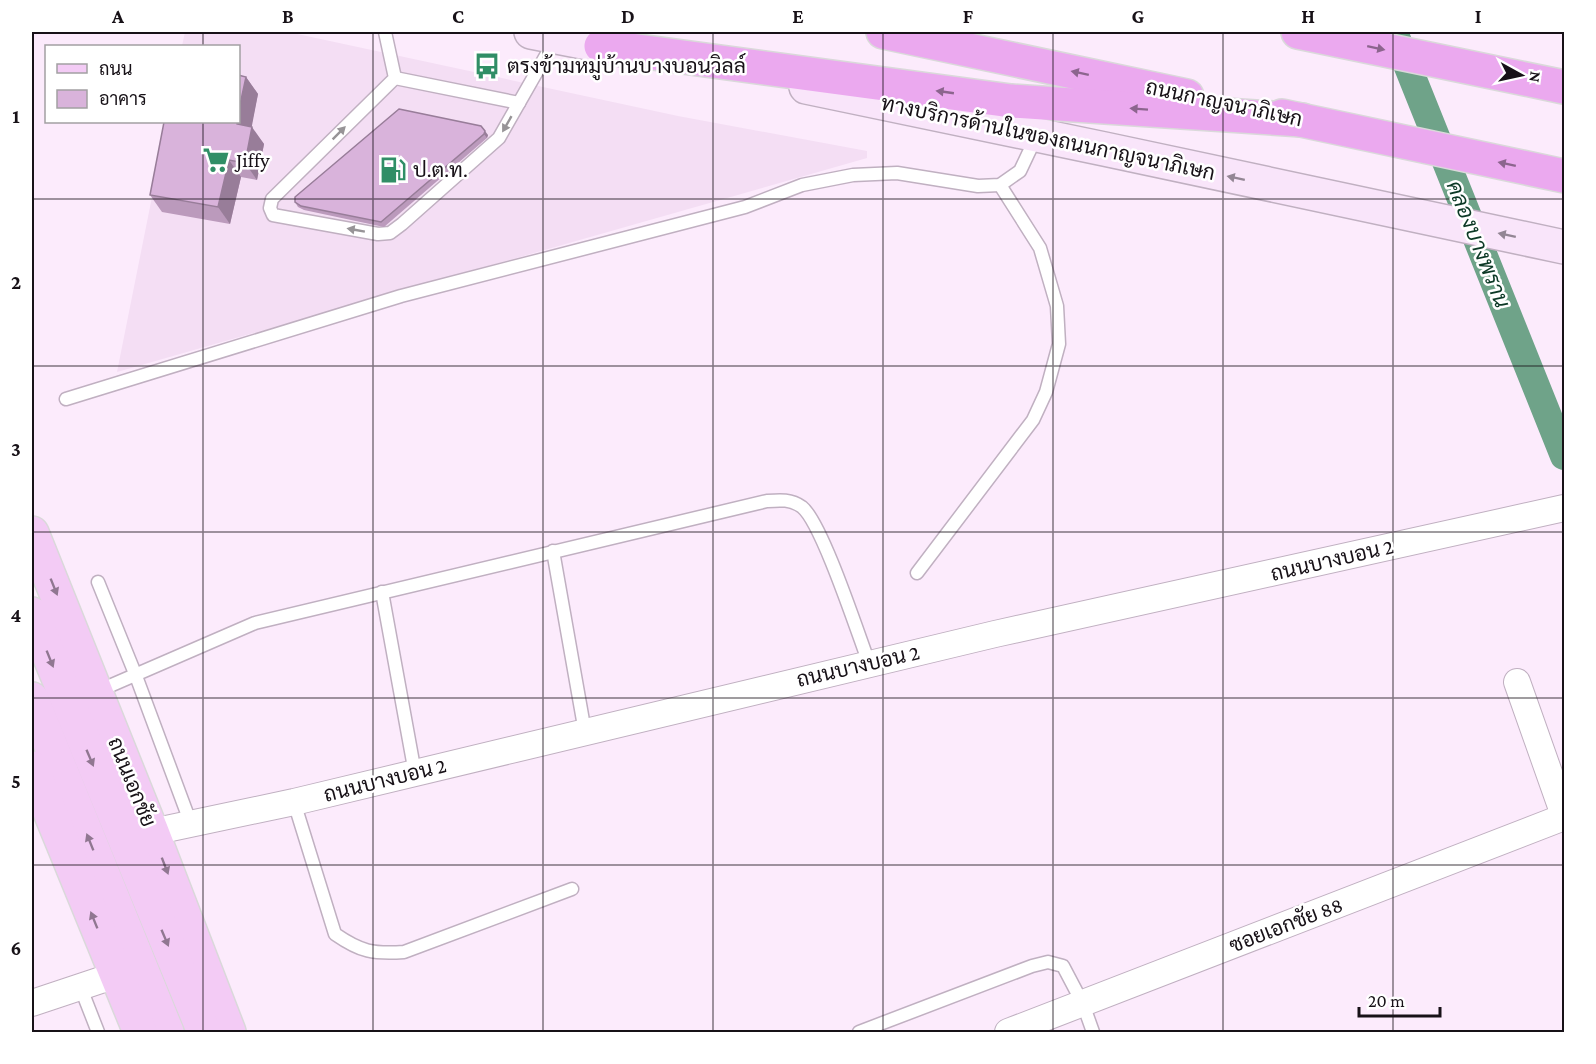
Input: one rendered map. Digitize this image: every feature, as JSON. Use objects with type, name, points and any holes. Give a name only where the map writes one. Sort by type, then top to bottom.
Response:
[{"type":"highway","name":"ถนนกาญจนาภิเษก","points":[[883,32],[1564,176]]},
{"type":"highway","points":[[1298,32],[1557,85]]},
{"type":"highway","points":[[601,46],[1011,101],[1302,120]]},
{"type":"main road","name":"ทางบริการด้านในของถนนกาญจนาภิเษก","points":[[544,34],[1037,134],[1564,247]]},
{"type":"main road","name":"ถนนเอกชัย","points":[[32,533],[58,702],[204,1032]]},
{"type":"main road","name":"ถนนเอกชัย","points":[[32,614],[58,702],[167,1032]]},
{"type":"main road","name":"ถนนเอกชัย","points":[[58,702],[152,832],[229,1032]]},
{"type":"main road","points":[[32,768],[40,813],[116,975],[140,1032]]},
{"type":"street","name":"ถนนบางบอน 2","points":[[152,832],[294,802],[869,663],[1564,508]]},
{"type":"street","points":[[1517,682],[1564,816]]},
{"type":"street","name":"ซอยเอกชัย 88","points":[[1008,1032],[1564,816]]},
{"type":"street","points":[[32,1003],[116,975]]},
{"type":"lane","points":[[386,32],[395,78]]},
{"type":"lane","points":[[395,78],[272,199],[270,208],[273,216],[378,234],[390,233],[499,138],[519,103],[544,34]]},
{"type":"lane","points":[[395,78],[519,103]]},
{"type":"lane","points":[[66,399],[401,296],[745,207],[802,185],[853,175],[897,173],[978,186],[999,185],[1020,171],[1037,134]]},
{"type":"lane","points":[[917,573],[1033,420],[1047,392],[1059,344],[1057,306],[1040,248],[999,185]]},
{"type":"lane","points":[[58,702],[136,676],[255,623],[767,501],[788,500],[804,508],[827,551],[869,663]]},
{"type":"lane","points":[[553,551],[585,732]]},
{"type":"lane","points":[[98,582],[191,824]]},
{"type":"lane","points":[[382,592],[415,773]]},
{"type":"lane","points":[[294,802],[335,934],[353,946],[378,953],[404,952],[572,889]]},
{"type":"lane","points":[[859,1032],[1048,962],[1063,966],[1083,1004],[1093,1032]]},
{"type":"lane","points":[[80,986],[98,1032]]},
{"type":"shaded area","points":[[185,32],[288,32],[678,116],[867,151],[867,158],[117,372],[167,123],[240,123],[240,45],[182,45]]},
{"type":"building","points":[[240,76],[246,77],[240,105]]},
{"type":"building","name":"ป.ต.ท.","points":[[399,109],[481,126],[485,131],[381,222],[301,206],[295,202],[295,197]]},
{"type":"building","name":"Jiffy","points":[[164,123],[237,123],[252,127],[245,163],[229,160],[218,207],[150,195]]},
{"type":"waterway","name":"คลองบางพราน","points":[[1394,32],[1564,456]]},
{"type":"place","name":"ตรงข้ามหมู่บ้านบางบอนวิลล์","points":[[487,66]]},
{"type":"place","name":"Jiffy","points":[[216,160]]},
{"type":"place","name":"ป.ต.ท.","points":[[393,170]]}]
